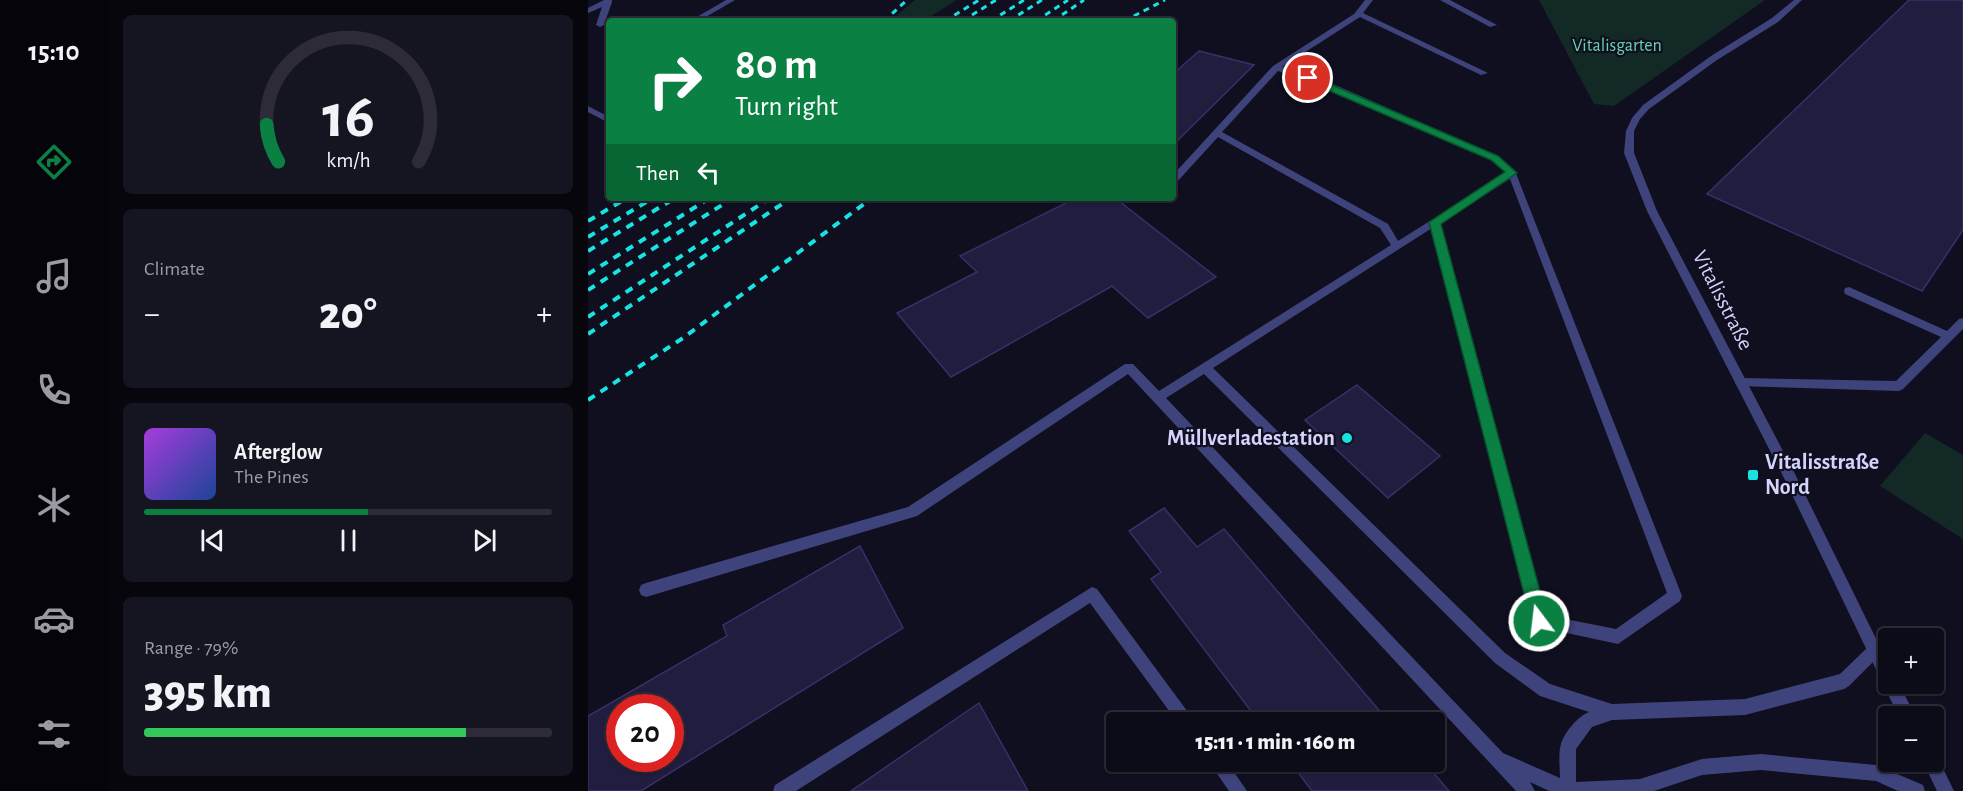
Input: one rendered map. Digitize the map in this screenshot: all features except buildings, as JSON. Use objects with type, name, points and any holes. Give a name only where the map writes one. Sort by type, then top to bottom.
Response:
[{"type":"street","points":[[699,18],[731,0]]},
{"type":"street","points":[[1176,178],[1276,68],[1359,14],[1369,0]]},
{"type":"street","points":[[1444,0],[1493,25]]},
{"type":"street","name":"Vitalisstraße","points":[[1798,0],[1775,20],[1714,58],[1646,107],[1636,118],[1629,131],[1629,153],[1652,211],[1878,656]]},
{"type":"street","points":[[588,11],[608,1]]},
{"type":"street","points":[[588,28],[605,25],[608,1]]},
{"type":"street","points":[[1359,14],[1484,73]]},
{"type":"street","points":[[1276,68],[1323,83],[1494,158],[1512,173],[1675,596],[1618,637],[1539,621],[1435,222]]},
{"type":"street","points":[[588,109],[606,118]]},
{"type":"street","points":[[1217,133],[1384,226],[1396,246]]},
{"type":"street","points":[[1157,398],[1512,173]]},
{"type":"street","points":[[1849,291],[1950,337]]},
{"type":"street","points":[[1741,384],[1899,386],[1962,326]]},
{"type":"street","points":[[646,590],[912,512],[1129,368],[1527,791]]},
{"type":"street","points":[[1205,368],[1500,658],[1546,690],[1612,712]]},
{"type":"street","points":[[781,791],[1092,594],[1180,712]]},
{"type":"street","points":[[1568,791],[1568,746],[1587,721],[1612,712],[1745,707],[1844,681],[1875,650]]},
{"type":"street","points":[[1499,759],[1568,791],[1639,789],[1702,767],[1761,762],[1876,773],[1917,791]]},
{"type":"street","points":[[1225,772],[1239,791]]},
{"type":"street","points":[[1936,772],[1946,791]]},
{"type":"green space","points":[[915,0],[957,0],[928,18],[894,18]]},
{"type":"green space","name":"Vitalisgarten","points":[[1539,0],[1765,0],[1614,106],[1594,104]]},
{"type":"green space","points":[[1925,433],[1963,455],[1963,539],[1880,486]]},
{"type":"railway","points":[[887,18],[907,0]]},
{"type":"railway","points":[[950,18],[979,0]]},
{"type":"railway","points":[[972,15],[996,0]]},
{"type":"railway","points":[[996,18],[1024,0]]},
{"type":"railway","points":[[1014,18],[1042,0]]},
{"type":"railway","points":[[1041,18],[1068,0]]},
{"type":"railway","points":[[1057,18],[1084,0]]},
{"type":"railway","points":[[1130,18],[1165,0]]},
{"type":"railway","points":[[588,221],[622,201]]},
{"type":"railway","points":[[588,237],[648,201]]},
{"type":"railway","points":[[588,251],[670,201]]},
{"type":"railway","points":[[588,274],[705,201]]},
{"type":"railway","points":[[588,290],[728,201]]},
{"type":"railway","points":[[588,317],[765,201]]},
{"type":"railway","points":[[588,334],[787,201]]},
{"type":"railway","points":[[588,400],[683,338],[868,201]]},
{"type":"place","name":"Müllverladestation","points":[[1347,438]]},
{"type":"place","name":"Vitalisstraße Nord","points":[[1753,475]]},
{"type":"route","points":[[1308,78],[1494,158],[1512,173],[1435,222],[1539,621]]}]
